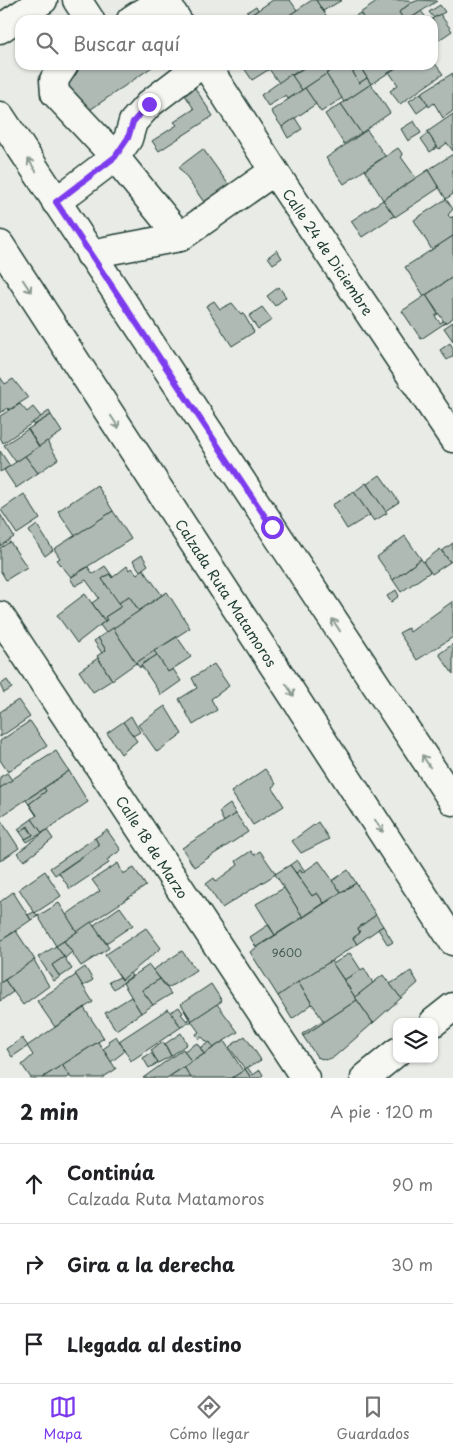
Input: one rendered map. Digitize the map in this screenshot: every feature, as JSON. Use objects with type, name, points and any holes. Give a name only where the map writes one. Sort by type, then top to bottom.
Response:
[{"type":"main road","points":[[20,15],[43,0]]},
{"type":"main road","points":[[77,0],[87,15]]},
{"type":"main road","points":[[139,15],[163,0],[174,15]]},
{"type":"main road","points":[[0,28],[15,18]]},
{"type":"main road","points":[[61,70],[54,80],[55,93],[115,157],[180,236]]},
{"type":"main road","points":[[56,202],[115,157],[128,138],[133,122],[149,104],[193,70]]},
{"type":"main road","name":"Calle 24 de Diciembre","points":[[209,70],[274,171],[453,438]]},
{"type":"main road","points":[[0,116],[453,801]]},
{"type":"main road","points":[[90,254],[180,236],[274,171]]},
{"type":"main road","name":"Calzada Ruta Matamoros","points":[[0,245],[453,941]]},
{"type":"main road","name":"Calle 18 de Marzo","points":[[0,616],[304,1078]]},
{"type":"main road","points":[[438,1019],[453,1007]]},
{"type":"main road","points":[[365,1078],[393,1055]]},
{"type":"building","points":[[273,0],[290,0],[297,10],[290,15],[250,15]]},
{"type":"building","points":[[312,0],[316,0],[326,15],[290,15]]},
{"type":"building","points":[[316,0],[342,0],[323,11]]},
{"type":"building","points":[[380,0],[409,0],[411,3],[399,12],[401,15],[361,15],[360,13]]},
{"type":"building","points":[[419,0],[437,1],[416,15],[401,15],[399,12],[411,3]]},
{"type":"building","points":[[440,5],[445,12],[438,16],[432,15],[429,12]]},
{"type":"building","points":[[256,6],[258,10],[250,15],[242,15]]},
{"type":"building","points":[[440,14],[452,31],[438,41],[438,15]]},
{"type":"building","points":[[438,68],[443,74],[400,104],[390,91],[398,85],[389,72],[392,70],[438,70]]},
{"type":"building","points":[[74,70],[148,70],[84,114],[61,79]]},
{"type":"building","points":[[245,70],[268,70],[252,80]]},
{"type":"building","points":[[270,70],[300,70],[279,83]]},
{"type":"building","points":[[301,70],[332,70],[302,90],[292,76]]},
{"type":"building","points":[[332,70],[355,70],[353,72],[359,83],[367,78],[371,84],[344,102],[326,74]]},
{"type":"building","points":[[362,70],[393,70],[371,84]]},
{"type":"building","points":[[362,70],[367,78],[359,83],[353,72]]},
{"type":"building","points":[[453,73],[453,111],[443,118],[434,103],[429,107],[421,93]]},
{"type":"building","points":[[291,74],[302,90],[288,99],[286,95],[268,106],[261,95]]},
{"type":"building","points":[[326,74],[342,98],[321,112],[305,88]]},
{"type":"building","points":[[371,84],[390,113],[361,133],[341,104]]},
{"type":"building","points":[[195,88],[213,116],[159,151],[152,141],[177,125],[174,122],[194,109],[185,95]]},
{"type":"building","points":[[305,88],[316,104],[282,127],[271,111]]},
{"type":"building","points":[[421,93],[428,105],[417,113],[409,101]]},
{"type":"building","points":[[341,104],[361,133],[344,144],[325,114]]},
{"type":"building","points":[[453,114],[453,151],[447,143],[439,149],[427,132]]},
{"type":"building","points":[[295,118],[302,129],[288,138],[282,127]]},
{"type":"building","points":[[414,121],[421,133],[408,141],[401,129]]},
{"type":"building","points":[[367,130],[385,156],[344,184],[326,158]]},
{"type":"building","points":[[428,133],[437,147],[430,152],[421,139]]},
{"type":"building","points":[[398,148],[403,155],[401,157],[416,178],[383,200],[365,170]]},
{"type":"building","points":[[203,149],[241,202],[216,219],[179,167]]},
{"type":"building","points":[[453,154],[453,194],[446,199],[428,170]]},
{"type":"building","points":[[428,170],[439,188],[395,217],[383,200]]},
{"type":"building","points":[[446,199],[453,209],[448,215],[451,218],[453,216],[453,236],[432,250],[414,220]]},
{"type":"building","points":[[383,200],[394,216],[362,237],[351,221]]},
{"type":"building","points":[[453,236],[453,277],[424,296],[405,267]]},
{"type":"building","points":[[277,250],[282,258],[273,264],[268,257]]},
{"type":"building","points":[[453,277],[453,318],[445,323],[426,295]]},
{"type":"building","points":[[279,287],[286,297],[275,306],[267,296]]},
{"type":"building","points":[[426,295],[438,314],[435,316],[440,323],[443,321],[445,323],[421,339],[402,311]]},
{"type":"building","points":[[214,301],[220,309],[232,303],[241,314],[243,313],[254,332],[232,346],[206,306]]},
{"type":"building","points":[[262,307],[272,320],[258,329],[249,316]]},
{"type":"building","points":[[453,322],[453,341],[444,328]]},
{"type":"building","points":[[450,343],[453,348],[453,356],[447,360],[440,350]]},
{"type":"building","points":[[0,377],[5,384],[13,379],[28,398],[9,410],[8,408],[0,413]]},
{"type":"building","points":[[20,404],[27,412],[33,407],[41,417],[3,443],[0,437],[0,416]]},
{"type":"building","points":[[49,411],[51,415],[34,425],[32,423]]},
{"type":"building","points":[[51,415],[62,432],[39,447],[28,429]]},
{"type":"building","points":[[28,429],[39,447],[16,462],[4,445]]},
{"type":"building","points":[[47,441],[58,459],[38,473],[25,456]]},
{"type":"building","points":[[0,451],[10,466],[0,472]]},
{"type":"building","points":[[25,456],[38,473],[16,488],[4,470]]},
{"type":"building","points":[[380,475],[399,502],[385,511],[367,484]]},
{"type":"building","points":[[366,483],[387,513],[374,521],[354,492]]},
{"type":"building","points":[[97,485],[113,511],[75,536],[58,511]]},
{"type":"building","points":[[354,492],[370,515],[347,529],[332,505]]},
{"type":"building","points":[[24,494],[40,519],[17,534],[1,510]]},
{"type":"building","points":[[113,511],[131,539],[71,577],[57,560],[60,558],[54,549]]},
{"type":"building","points":[[0,514],[14,537],[0,546]]},
{"type":"building","points":[[37,525],[53,550],[45,556],[29,531]]},
{"type":"building","points":[[405,536],[421,559],[393,580],[377,557]]},
{"type":"building","points":[[10,542],[27,567],[6,580],[0,570],[0,548]]},
{"type":"building","points":[[453,543],[453,560],[450,562],[442,551]]},
{"type":"building","points":[[440,549],[450,562],[432,574],[423,562]]},
{"type":"building","points":[[142,555],[148,565],[140,571],[133,561]]},
{"type":"building","points":[[421,559],[430,572],[401,592],[393,580]]},
{"type":"building","points":[[105,566],[113,577],[109,574],[102,579],[122,606],[105,617],[107,620],[105,621],[92,603],[99,598],[86,580],[75,586],[70,578],[88,567],[93,574]]},
{"type":"building","points":[[127,566],[129,570],[132,568],[137,574],[143,569],[162,595],[139,611],[129,596],[119,603],[102,579],[109,574],[112,578]]},
{"type":"building","points":[[396,590],[399,596],[391,602],[387,596]]},
{"type":"building","points":[[167,592],[190,628],[136,663],[113,628]]},
{"type":"building","points":[[85,594],[105,621],[77,643],[57,615]]},
{"type":"building","points":[[129,596],[139,611],[106,633],[100,625],[107,620],[105,617],[122,606],[119,603]]},
{"type":"building","points":[[453,601],[453,637],[417,660],[399,633],[408,628],[410,632]]},
{"type":"building","points":[[113,628],[136,663],[112,680],[97,656],[106,650],[98,638]]},
{"type":"building","points":[[177,637],[191,657],[168,672],[154,651]]},
{"type":"building","points":[[98,638],[106,650],[102,653],[94,641]]},
{"type":"building","points":[[453,644],[453,674],[439,654]]},
{"type":"building","points":[[154,651],[157,655],[141,665],[140,668],[136,663]]},
{"type":"building","points":[[157,655],[168,672],[173,669],[181,681],[161,695],[141,665]]},
{"type":"building","points":[[98,658],[112,680],[93,692],[79,671]]},
{"type":"building","points":[[214,664],[229,686],[211,699],[217,710],[193,725],[179,699],[197,688],[192,678]]},
{"type":"building","points":[[7,680],[12,688],[4,693],[0,685]]},
{"type":"building","points":[[18,700],[30,717],[0,737],[0,712]]},
{"type":"building","points":[[165,706],[182,734],[157,752],[138,725]]},
{"type":"building","points":[[131,716],[140,732],[133,736],[123,722]]},
{"type":"building","points":[[30,721],[47,746],[8,772],[0,760],[0,741]]},
{"type":"building","points":[[123,722],[137,741],[121,754],[107,733]]},
{"type":"building","points":[[56,751],[69,771],[0,817],[0,787]]},
{"type":"building","points":[[265,769],[276,784],[272,787],[284,806],[253,825],[231,792]]},
{"type":"building","points":[[69,771],[88,802],[42,833],[32,819],[37,815],[29,804],[46,791],[44,788]]},
{"type":"building","points":[[7,773],[12,780],[0,788],[0,777]]},
{"type":"building","points":[[44,788],[46,791],[29,804],[37,816],[26,800]]},
{"type":"building","points":[[230,804],[236,814],[224,822],[219,812]]},
{"type":"building","points":[[236,814],[248,832],[194,867],[182,848]]},
{"type":"building","points":[[0,819],[19,848],[0,861]]},
{"type":"building","points":[[32,819],[42,833],[27,842],[25,839],[33,835],[28,826],[20,832],[18,829]]},
{"type":"building","points":[[318,822],[329,839],[301,853],[292,841]]},
{"type":"building","points":[[27,827],[33,835],[25,839],[20,832]]},
{"type":"building","points":[[47,830],[53,839],[24,861],[17,853]]},
{"type":"building","points":[[107,830],[121,850],[107,860],[109,863],[70,889],[59,873],[99,845],[95,838]]},
{"type":"building","points":[[95,838],[99,845],[55,875],[50,868]]},
{"type":"building","points":[[251,851],[254,855],[260,851],[276,874],[222,908],[206,884],[214,878],[216,881],[238,865],[236,861]]},
{"type":"building","points":[[297,860],[305,871],[302,873],[301,870],[296,873],[290,865]]},
{"type":"building","points":[[319,861],[341,892],[324,903],[317,893],[312,896],[296,873],[301,870],[302,873]]},
{"type":"building","points":[[118,863],[123,874],[134,868],[146,886],[77,932],[66,915],[100,891],[92,880]]},
{"type":"building","points":[[290,865],[312,896],[317,893],[324,903],[303,917],[275,874]]},
{"type":"building","points":[[348,870],[356,883],[341,892],[332,881]]},
{"type":"building","points":[[45,871],[61,896],[35,913],[19,889]]},
{"type":"building","points":[[356,883],[376,915],[358,928],[360,933],[353,938],[357,944],[278,996],[250,952]]},
{"type":"building","points":[[284,888],[303,917],[275,935],[256,904]]},
{"type":"building","points":[[13,892],[31,920],[0,941],[0,902]]},
{"type":"building","points":[[59,903],[77,932],[56,946],[38,916]]},
{"type":"building","points":[[120,907],[133,925],[106,943],[94,925]]},
{"type":"building","points":[[34,912],[38,916],[31,920],[28,915]]},
{"type":"building","points":[[376,915],[383,926],[357,944],[353,938],[360,933],[358,928]]},
{"type":"building","points":[[91,922],[109,948],[81,966],[64,941]]},
{"type":"building","points":[[268,925],[275,935],[256,947],[250,937]]},
{"type":"building","points":[[383,926],[393,942],[388,945],[378,929]]},
{"type":"building","points":[[146,928],[161,948],[122,980],[105,955]]},
{"type":"building","points":[[16,931],[35,960],[0,983],[0,941]]},
{"type":"building","points":[[64,941],[72,952],[65,958],[56,946]]},
{"type":"building","points":[[56,946],[64,957],[52,965],[60,977],[54,981],[38,957]]},
{"type":"building","points":[[182,951],[196,970],[168,988],[153,970]]},
{"type":"building","points":[[350,953],[361,970],[344,980],[333,964]]},
{"type":"building","points":[[64,957],[72,969],[60,977],[52,965]]},
{"type":"building","points":[[34,960],[49,986],[23,1005],[5,980]]},
{"type":"building","points":[[331,961],[357,1000],[324,1022],[298,982]]},
{"type":"building","points":[[149,965],[160,979],[142,990],[153,1005],[141,1013],[123,983]]},
{"type":"building","points":[[85,967],[93,980],[83,986],[75,974]]},
{"type":"building","points":[[364,968],[373,983],[355,997],[344,980]]},
{"type":"building","points":[[411,971],[418,983],[401,998],[390,984]]},
{"type":"building","points":[[130,973],[132,976],[114,989],[109,982],[120,977],[122,980]]},
{"type":"building","points":[[76,975],[93,1002],[55,1027],[37,1001]]},
{"type":"building","points":[[383,975],[401,998],[373,1023],[355,997]]},
{"type":"building","points":[[160,979],[171,994],[153,1005],[142,990]]},
{"type":"building","points":[[5,980],[13,992],[0,1001],[0,983]]},
{"type":"building","points":[[298,982],[312,1004],[292,1019],[278,996]]},
{"type":"building","points":[[211,984],[222,1001],[192,1021],[181,1004]]},
{"type":"building","points":[[131,997],[141,1013],[116,1030],[105,1013]]},
{"type":"building","points":[[357,1000],[373,1023],[334,1057],[326,1060],[317,1057],[303,1036]]},
{"type":"building","points":[[217,1004],[238,1032],[213,1048],[202,1037],[199,1039],[196,1034],[199,1032],[191,1021]]},
{"type":"building","points":[[179,1007],[183,1013],[181,1014],[187,1021],[189,1019],[184,1010],[192,1021],[181,1027],[171,1012]]},
{"type":"building","points":[[84,1008],[104,1038],[42,1078],[31,1078],[22,1065],[33,1055],[27,1046]]},
{"type":"building","points":[[168,1009],[181,1027],[131,1061],[119,1041]]},
{"type":"building","points":[[323,1020],[324,1022],[303,1036],[302,1034]]},
{"type":"building","points":[[181,1033],[187,1044],[171,1056],[165,1044]]},
{"type":"building","points":[[116,1036],[125,1051],[111,1062],[103,1049],[110,1044],[108,1041]]},
{"type":"building","points":[[245,1036],[261,1060],[245,1069],[229,1047]]},
{"type":"building","points":[[22,1038],[28,1046],[12,1057],[7,1049]]},
{"type":"building","points":[[224,1041],[243,1071],[232,1078],[191,1078],[184,1067]]},
{"type":"building","points":[[98,1042],[116,1069],[102,1078],[71,1078],[62,1065]]},
{"type":"building","points":[[163,1042],[171,1056],[158,1063],[151,1050]]},
{"type":"building","points":[[210,1042],[213,1048],[204,1054],[200,1048]]},
{"type":"building","points":[[197,1043],[204,1054],[191,1062],[184,1051]]},
{"type":"building","points":[[183,1049],[191,1062],[167,1078],[143,1078]]},
{"type":"building","points":[[151,1053],[158,1063],[149,1068],[143,1058]]},
{"type":"building","points":[[62,1065],[70,1076],[67,1078],[42,1078]]},
{"type":"building","points":[[184,1067],[191,1078],[167,1078]]},
{"type":"building","points":[[247,1067],[253,1075],[260,1070],[263,1075],[259,1078],[251,1078],[245,1069]]},
{"type":"building","points":[[245,1069],[251,1078],[232,1078],[243,1071]]},
{"type":"route","points":[[149,104],[133,122],[128,138],[115,157],[56,202],[272,527]]}]
